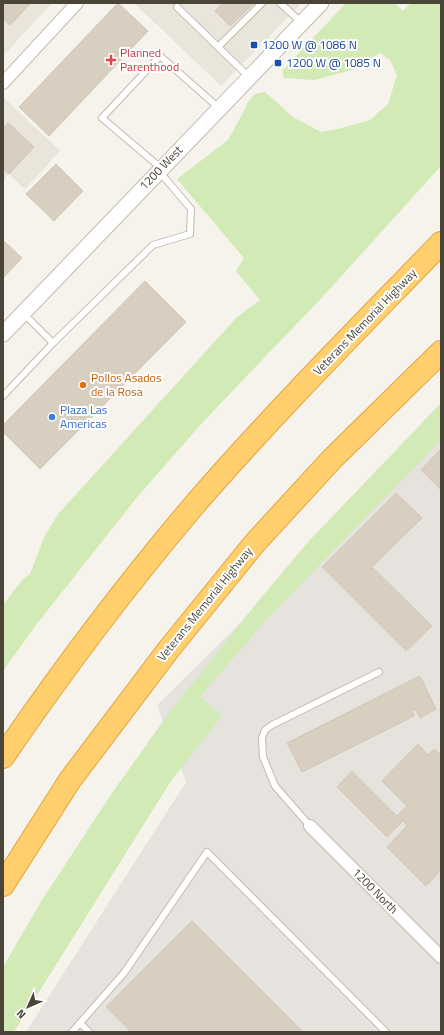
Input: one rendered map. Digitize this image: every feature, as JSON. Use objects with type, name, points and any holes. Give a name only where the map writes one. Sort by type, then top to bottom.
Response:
[{"type":"highway","name":"Veterans Memorial Highway","points":[[3,757],[91,633],[197,502],[328,360],[441,243]]},
{"type":"highway","name":"Veterans Memorial Highway","points":[[3,885],[70,780],[164,655],[254,544],[332,459],[441,352]]},
{"type":"street","points":[[3,83],[77,3]]},
{"type":"street","name":"1200 West","points":[[3,334],[321,3]]},
{"type":"street","name":"1200 North","points":[[310,826],[441,957]]},
{"type":"lane","points":[[218,47],[262,3]]},
{"type":"lane","points":[[280,3],[302,23]]},
{"type":"lane","points":[[176,7],[249,77]]},
{"type":"lane","points":[[3,396],[53,343],[153,245],[190,234],[191,209],[160,169],[102,118],[160,56],[220,108]]},
{"type":"lane","points":[[22,313],[53,343]]},
{"type":"lane","points":[[310,826],[275,786],[263,757],[263,734],[265,730],[272,725],[379,672]]},
{"type":"lane","points":[[72,1032],[124,973],[207,852],[386,1032]]},
{"type":"lane","points":[[80,1023],[89,1032]]},
{"type":"shaded area","points":[[3,3],[52,3],[3,56]]},
{"type":"shaded area","points":[[134,3],[302,3],[221,86]]},
{"type":"shaded area","points":[[3,97],[60,151],[25,189],[9,174],[3,180]]},
{"type":"shaded area","points":[[441,425],[441,1032],[26,1032],[186,782],[157,705]]},
{"type":"green space","points":[[346,3],[395,3],[403,11],[411,3],[441,3],[441,166],[316,304],[203,422],[138,496],[36,625],[3,671],[3,605],[22,580],[30,574],[45,535],[59,513],[237,317],[260,300],[236,271],[244,258],[177,179],[228,140],[248,102],[255,94],[265,92],[293,117],[321,132],[370,120],[388,104],[397,75],[390,60],[380,53],[352,70],[314,80],[284,78],[282,71]]},
{"type":"green space","points":[[441,403],[441,440],[264,622],[200,697],[222,716],[171,781],[14,1032],[3,1032],[3,967],[42,900],[112,793],[169,713],[259,600],[309,541]]},
{"type":"building","points":[[3,3],[30,4],[10,25],[3,19]]},
{"type":"building","points":[[118,3],[148,31],[49,136],[19,107]]},
{"type":"building","points":[[221,3],[254,3],[230,26],[215,11],[222,4]]},
{"type":"building","points":[[8,123],[34,147],[9,174],[3,169],[3,129]]},
{"type":"building","points":[[56,164],[83,191],[54,221],[26,194]]},
{"type":"building","points":[[3,240],[22,258],[3,278]]},
{"type":"building","points":[[145,281],[186,322],[40,469],[3,432],[3,425]]},
{"type":"building","points":[[440,450],[441,451],[441,490],[421,470]]},
{"type":"building","points":[[396,493],[422,518],[372,567],[432,626],[406,651],[322,567]]},
{"type":"building","points":[[420,676],[436,709],[420,718],[415,709],[412,710],[414,716],[302,772],[287,743]]},
{"type":"building","points":[[418,744],[428,755],[434,749],[441,755],[441,870],[426,886],[387,847],[407,826],[403,821],[387,837],[337,787],[352,771],[397,816],[407,806],[382,781]]},
{"type":"building","points":[[192,921],[303,1032],[131,1032],[106,1007]]},
{"type":"place","name":"1200 W @ 1086 N","points":[[254,45]]},
{"type":"place","name":"Planned Parenthood","points":[[111,60]]},
{"type":"place","name":"1200 W @ 1085 N","points":[[278,63]]},
{"type":"place","name":"Pollos Asados de la Rosa","points":[[83,385]]},
{"type":"place","name":"Plaza Las Americas","points":[[52,417]]}]
